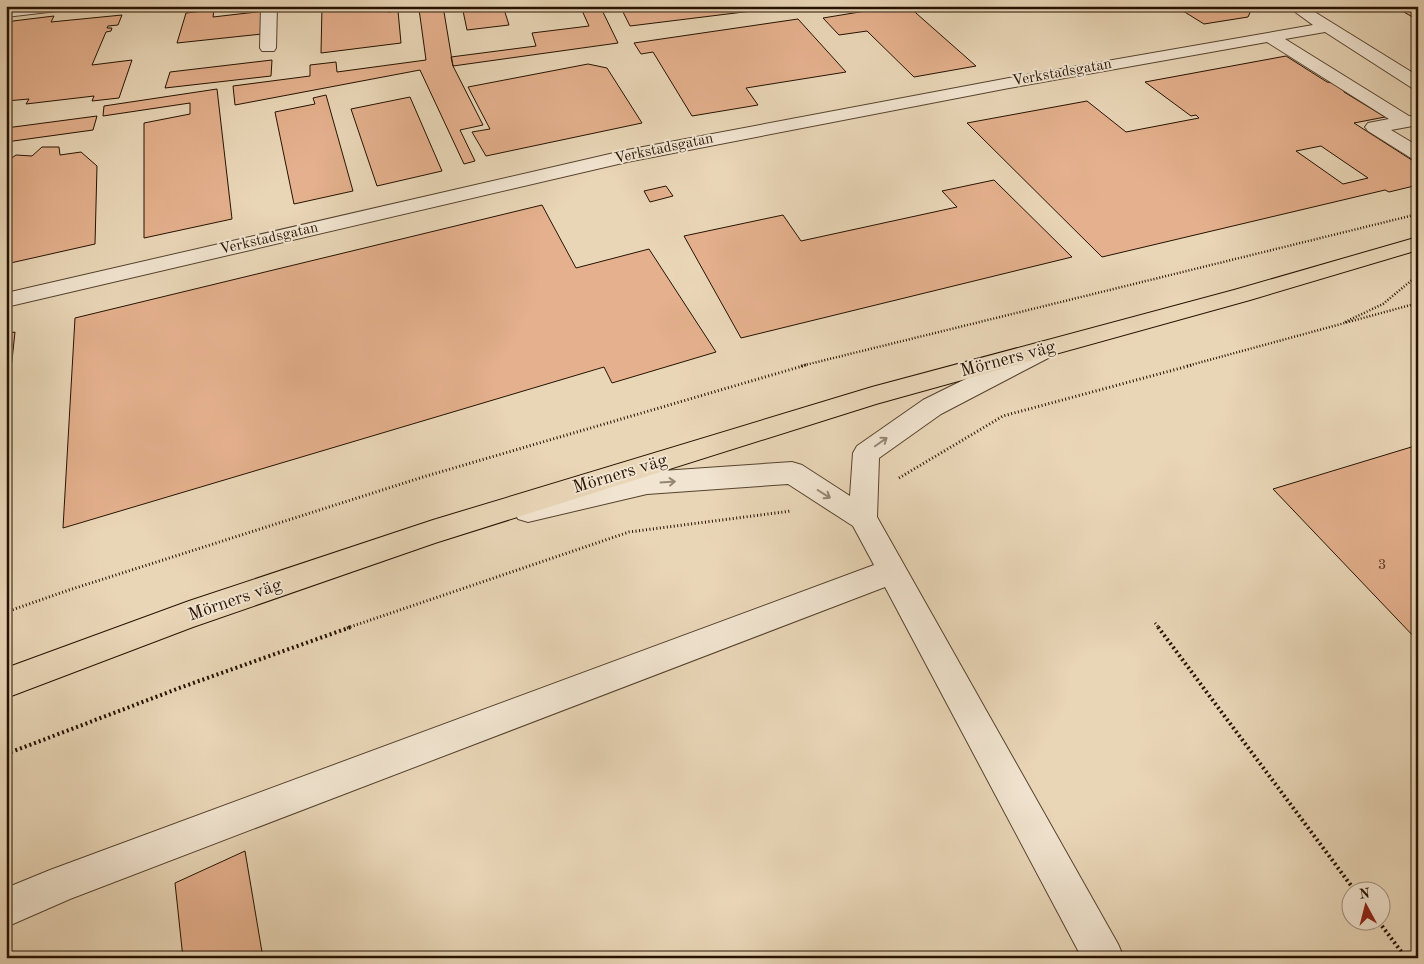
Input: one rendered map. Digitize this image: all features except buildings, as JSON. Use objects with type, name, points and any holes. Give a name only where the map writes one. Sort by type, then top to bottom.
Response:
[{"type":"main road","name":"Mörners väg","points":[[6,683],[189,615],[433,532],[862,399],[1242,295],[1418,243]]},
{"type":"main road","name":"Mörners väg","points":[[1242,295],[1418,259]]},
{"type":"street","points":[[6,12],[57,6]]},
{"type":"street","points":[[268,48],[269,6]]},
{"type":"street","points":[[1294,6],[1418,84]]},
{"type":"street","name":"Verkstadsgatan","points":[[6,300],[627,156],[855,111],[1327,27]]},
{"type":"street","points":[[1270,37],[1412,121]]},
{"type":"street","points":[[1412,121],[1374,127],[1418,154]]},
{"type":"street","points":[[1049,348],[932,407],[866,453],[864,506],[892,571],[1104,958]]},
{"type":"street","points":[[433,532],[647,483],[792,473],[836,501],[864,506]]},
{"type":"street","points":[[6,908],[63,883],[892,571]]},
{"type":"path","points":[[6,612],[69,590],[423,477],[780,371],[1403,218]]},
{"type":"path","points":[[1335,327],[1383,304],[1418,275]]},
{"type":"path","points":[[864,506],[884,487],[1003,416],[1418,303]]},
{"type":"path","points":[[6,754],[228,670],[629,532],[808,509],[836,501]]},
{"type":"path","points":[[1155,623],[1349,882]]},
{"type":"path","points":[[1386,932],[1406,958]]}]
